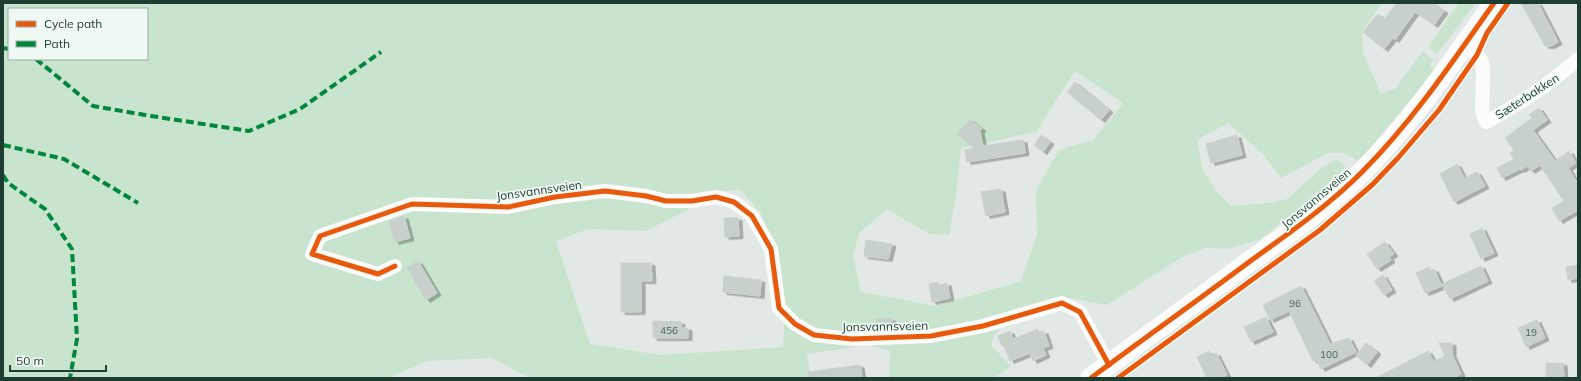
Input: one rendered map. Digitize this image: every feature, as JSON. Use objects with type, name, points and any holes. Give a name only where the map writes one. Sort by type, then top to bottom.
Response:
[{"type":"main road","name":"Jonsvannsveien","points":[[1091,378],[1284,237],[1344,189],[1398,133],[1432,90],[1494,3]]},
{"type":"street","name":"Sæterbakken","points":[[1464,45],[1477,54],[1482,62],[1484,73],[1482,111],[1486,122],[1511,109],[1548,84],[1578,59]]},
{"type":"street","name":"Jonsvannsveien","points":[[395,266],[378,274],[312,254],[320,236],[412,204],[508,207],[555,197],[605,191],[646,196],[666,201],[716,197],[734,202],[752,216],[771,249],[779,308],[795,324],[814,334],[852,338],[931,336],[983,326],[1062,303],[1080,312],[1108,365]]},
{"type":"green space","points":[[3,3],[1382,3],[1362,31],[1363,53],[1381,94],[1394,90],[1423,51],[1433,60],[1430,65],[1434,71],[1358,161],[1344,153],[1328,153],[1281,178],[1264,155],[1228,123],[1197,140],[1203,170],[1217,192],[1231,206],[1270,203],[1287,199],[1323,167],[1336,159],[1346,166],[1333,180],[1304,205],[1259,240],[1228,249],[1205,248],[1182,257],[1107,305],[1071,298],[1010,312],[993,338],[991,345],[1011,366],[993,378],[889,378],[890,351],[868,345],[807,354],[811,378],[530,378],[492,358],[427,361],[388,378],[3,378]],"holes":[[[1075,71],[1123,103],[1093,140],[1059,150],[1036,191],[1037,235],[1021,281],[936,306],[861,292],[853,256],[859,233],[887,209],[929,234],[949,235],[956,194],[961,148],[1036,132]],[[741,190],[761,214],[781,267],[785,306],[783,347],[661,355],[590,344],[556,241],[588,229],[646,231],[687,210],[716,191]]]},
{"type":"green space","points":[[1459,3],[1476,3],[1437,54],[1428,47]]},
{"type":"building","points":[[1397,3],[1433,3],[1444,11],[1434,25],[1415,12],[1395,40],[1393,38],[1384,49],[1363,32],[1378,14],[1384,19]]},
{"type":"building","points":[[1521,3],[1538,3],[1558,42],[1551,46],[1545,46]]},
{"type":"building","points":[[1075,82],[1109,110],[1101,120],[1067,92]]},
{"type":"building","points":[[1539,108],[1547,120],[1533,130],[1555,161],[1569,151],[1576,163],[1568,168],[1578,184],[1578,210],[1559,221],[1552,208],[1564,201],[1540,165],[1531,171],[1527,166],[1502,178],[1497,168],[1514,159],[1510,153],[1514,150],[1505,138],[1532,118],[1529,115]]},
{"type":"building","points":[[970,119],[982,129],[980,131],[983,146],[1023,140],[1025,153],[967,162],[965,150],[974,148],[957,134]]},
{"type":"building","points":[[1041,135],[1050,142],[1043,152],[1034,145]]},
{"type":"building","points":[[1237,135],[1242,155],[1211,163],[1206,144]]},
{"type":"building","points":[[1457,164],[1464,178],[1477,172],[1485,186],[1454,202],[1440,174]]},
{"type":"building","points":[[1001,189],[1005,212],[986,216],[981,192]]},
{"type":"building","points":[[404,216],[410,238],[395,242],[389,221]]},
{"type":"building","points":[[724,218],[738,218],[739,236],[725,237]]},
{"type":"building","points":[[1482,228],[1494,253],[1481,259],[1470,234]]},
{"type":"building","points":[[866,240],[892,244],[888,259],[864,256]]},
{"type":"building","points":[[1385,242],[1394,254],[1389,257],[1391,260],[1377,269],[1367,254]]},
{"type":"building","points":[[418,261],[437,293],[426,300],[407,268]]},
{"type":"building","points":[[621,263],[651,263],[652,281],[641,281],[641,312],[621,312]]},
{"type":"building","points":[[1578,265],[1578,278],[1568,280],[1566,267]]},
{"type":"building","points":[[1481,266],[1488,281],[1450,299],[1442,284]]},
{"type":"building","points":[[1429,267],[1430,271],[1434,269],[1442,286],[1425,293],[1416,273]]},
{"type":"building","points":[[1383,275],[1392,290],[1384,295],[1374,281]]},
{"type":"building","points":[[724,276],[761,280],[760,296],[723,292]]},
{"type":"building","points":[[938,282],[939,285],[947,283],[950,298],[932,302],[929,284]]},
{"type":"building","points":[[1301,286],[1330,344],[1349,338],[1356,352],[1321,369],[1316,359],[1313,361],[1289,311],[1270,320],[1263,305]]},
{"type":"building","points":[[1266,317],[1273,332],[1251,342],[1244,327]]},
{"type":"building","points":[[875,319],[892,319],[891,329],[875,330]]},
{"type":"building","points":[[1537,320],[1545,338],[1526,347],[1518,328]]},
{"type":"building","points":[[653,321],[681,322],[681,328],[688,328],[688,338],[653,338]]},
{"type":"building","points":[[1038,329],[1039,333],[1044,331],[1049,346],[1043,348],[1046,355],[1033,361],[1030,353],[1010,361],[998,336],[1010,331],[1013,339]]},
{"type":"building","points":[[1366,343],[1377,352],[1367,365],[1356,355]]},
{"type":"building","points":[[1439,343],[1452,343],[1452,354],[1461,374],[1453,378],[1376,378],[1428,351],[1434,362],[1445,356]]},
{"type":"building","points":[[1209,351],[1211,356],[1216,353],[1227,375],[1220,378],[1207,378],[1197,357]]},
{"type":"building","points":[[1546,363],[1563,363],[1564,378],[1546,378]]},
{"type":"building","points":[[860,365],[862,378],[809,378],[808,372]]},
{"type":"marked path","points":[[3,48],[8,49]]},
{"type":"marked path","points":[[37,60],[93,106],[249,131],[300,109],[381,52]]},
{"type":"marked path","points":[[3,145],[64,159],[138,203]]},
{"type":"marked path","points":[[3,175],[8,183],[45,209],[72,249],[77,339],[70,378]]},
{"type":"cycle path","points":[[1091,378],[1322,208],[1362,172],[1398,132],[1448,69],[1494,3]]},
{"type":"cycle path","points":[[1118,378],[1320,230],[1372,185],[1398,158],[1439,110],[1477,55],[1487,33],[1508,3]]},
{"type":"cycle path","points":[[395,266],[378,274],[312,254],[320,236],[412,204],[508,207],[555,197],[605,191],[646,196],[666,201],[692,201],[716,197],[734,202],[752,216],[771,249],[779,308],[795,324],[814,335],[852,339],[931,336],[983,326],[1062,303],[1080,312],[1109,365]]}]
